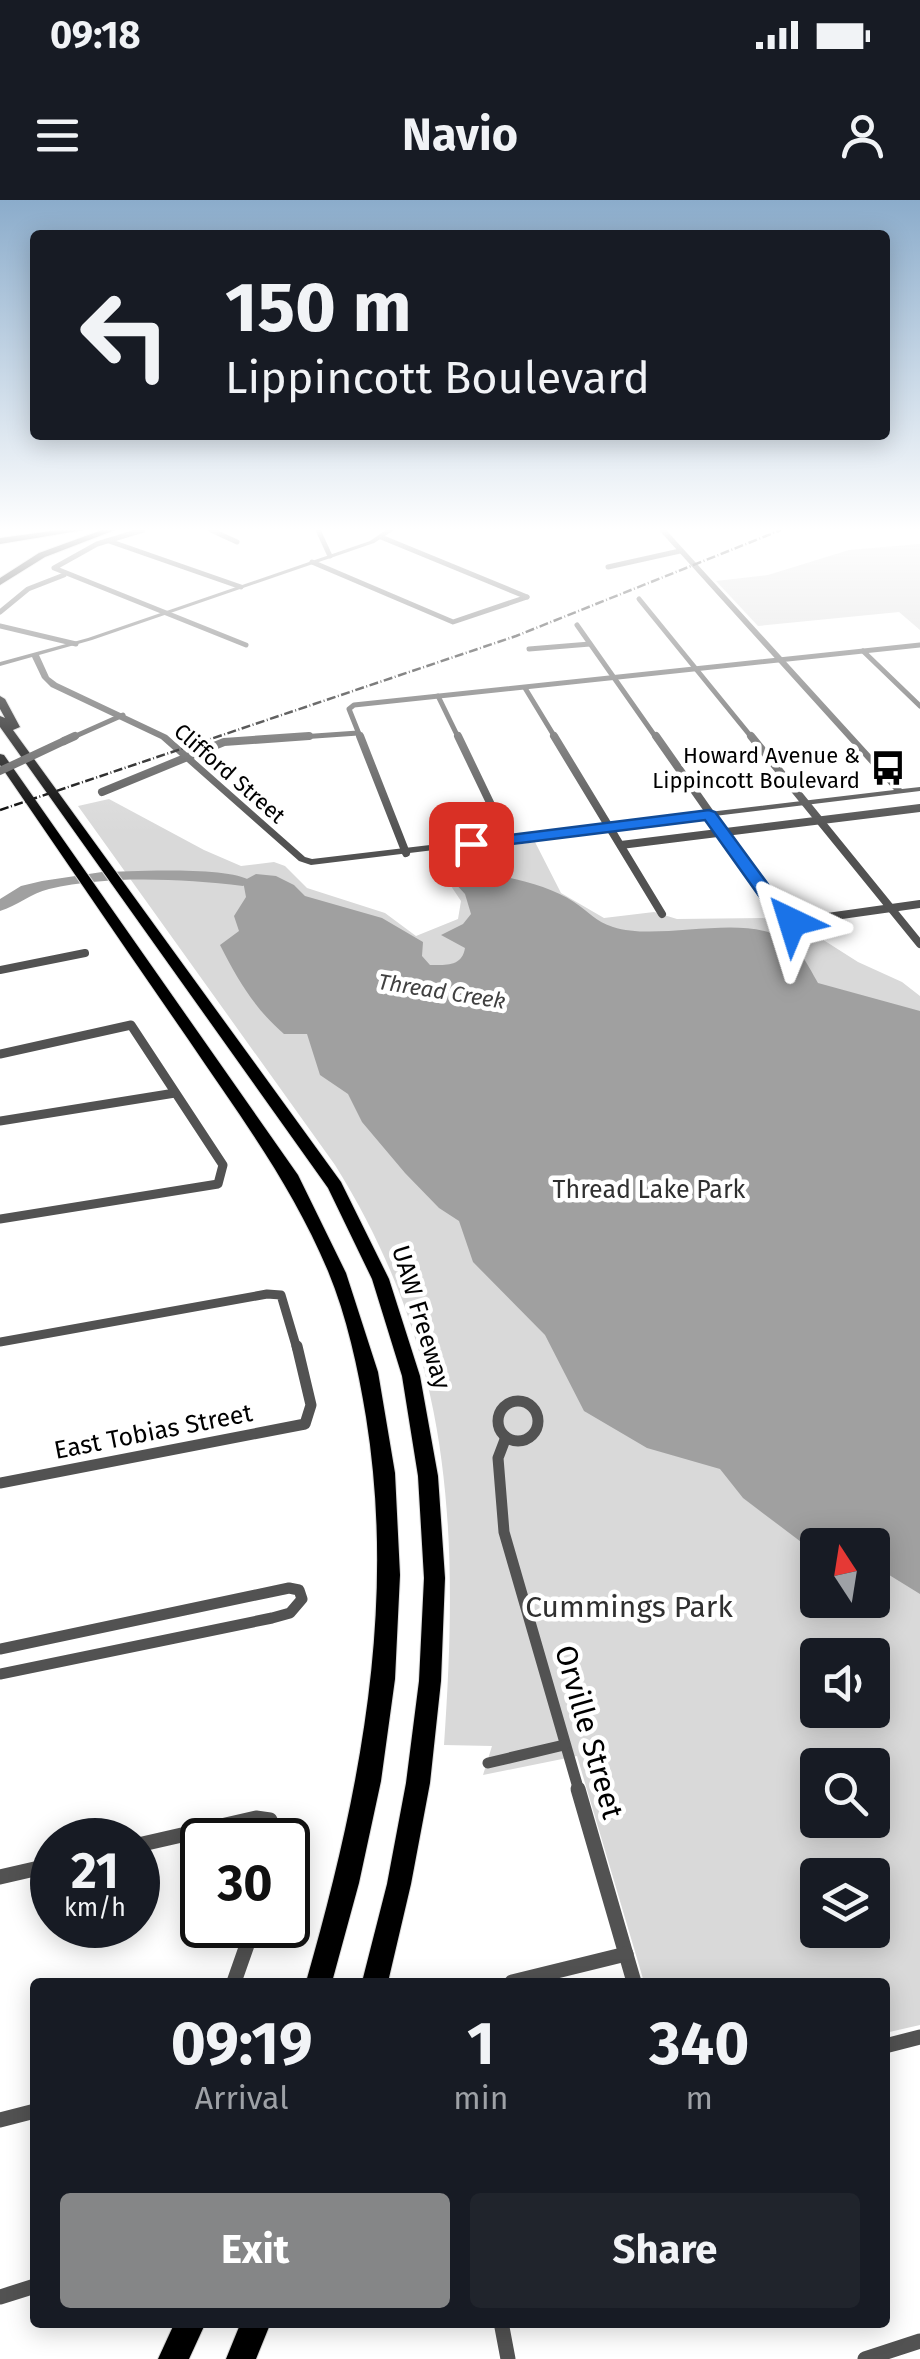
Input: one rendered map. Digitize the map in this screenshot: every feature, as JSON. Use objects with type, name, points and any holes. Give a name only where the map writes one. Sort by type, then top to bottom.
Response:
[{"type":"highway","points":[[0,699],[38,772]]},
{"type":"highway","name":"UAW Freeway","points":[[0,719],[335,1186],[383,1286],[412,1382],[426,1467],[432,1539],[430,1699],[408,1843],[376,1978]]},
{"type":"highway","points":[[0,759],[300,1193],[336,1265],[370,1377],[385,1463],[390,1528],[385,1670],[366,1803],[321,1978]]},
{"type":"highway","points":[[173,2359],[188,2328]]},
{"type":"highway","points":[[240,2359],[253,2328]]},
{"type":"street","points":[[11,631],[29,638],[45,632],[76,644]]},
{"type":"street","points":[[0,664],[114,631]]},
{"type":"street","points":[[210,631],[246,645]]},
{"type":"street","points":[[581,631],[783,917],[792,922],[920,904]]},
{"type":"street","points":[[664,631],[920,944]]},
{"type":"street","points":[[752,631],[919,809]]},
{"type":"street","points":[[529,650],[590,644]]},
{"type":"street","points":[[920,645],[354,705],[349,709],[406,853],[920,789]]},
{"type":"street","points":[[863,651],[920,706]]},
{"type":"street","name":"Clifford Street","points":[[35,655],[46,678],[54,684],[164,737],[302,859],[336,861],[406,853]]},
{"type":"street","points":[[525,688],[662,914]]},
{"type":"street","points":[[438,696],[508,840]]},
{"type":"street","points":[[6,772],[123,714]]},
{"type":"street","points":[[102,792],[224,742],[358,733]]},
{"type":"street","points":[[621,845],[919,809]]},
{"type":"street","points":[[0,970],[85,953]]},
{"type":"street","points":[[0,1054],[131,1025],[223,1166],[218,1184],[0,1219]]},
{"type":"street","points":[[0,1121],[175,1093]]},
{"type":"street","name":"East Tobias Street","points":[[0,1342],[266,1294],[280,1295],[286,1302],[311,1405],[305,1424],[292,1428],[0,1482]]},
{"type":"street","name":"Orville Street","points":[[506,1437],[498,1451],[497,1471],[504,1532],[633,1978]]},
{"type":"street","points":[[0,1648],[289,1588],[299,1590],[302,1599],[290,1614],[0,1674]]},
{"type":"street","points":[[107,1627],[108,1652]]},
{"type":"street","points":[[488,1762],[564,1745]]},
{"type":"street","points":[[0,1877],[30,1870]]},
{"type":"street","points":[[235,1978],[246,1948]]},
{"type":"street","points":[[528,1978],[626,1954]]},
{"type":"street","points":[[890,2045],[920,2037]]},
{"type":"street","points":[[0,2120],[30,2112]]},
{"type":"street","points":[[0,2298],[30,2288]]},
{"type":"street","points":[[502,2328],[508,2359]]},
{"type":"street","points":[[865,2359],[920,2341]]},
{"type":"green space","name":"Thread Lake Park","points":[[109,799],[241,866],[274,862],[285,866],[307,888],[385,913],[416,936],[458,919],[461,901],[445,877],[473,868],[469,852],[535,842],[561,893],[604,918],[654,912],[677,919],[775,918],[814,934],[920,996],[920,2025],[890,2032],[890,1978],[643,1978],[577,1756],[483,1775],[492,1746],[444,1745],[450,1590],[439,1445],[425,1375],[404,1305],[374,1235],[335,1165],[78,806]]},
{"type":"water","points":[[480,873],[517,879],[553,891],[613,927],[634,931],[761,930],[782,937],[798,951],[818,983],[920,1011],[920,1594],[890,1575],[890,1528],[800,1528],[800,1541],[743,1498],[720,1469],[647,1448],[584,1411],[545,1335],[473,1262],[459,1221],[439,1208],[405,1173],[362,1122],[348,1094],[320,1075],[307,1034],[284,1034],[255,1004],[220,945],[239,931],[234,916],[246,897],[243,881],[256,874],[276,876],[305,896],[382,918],[423,942],[422,956],[430,965],[452,964],[460,959],[465,948],[441,935],[463,924],[471,914],[465,894],[453,881]]},
{"type":"waterway","name":"Thread Creek","points":[[0,906],[27,890],[47,884],[102,877],[243,881]]},
{"type":"railway","points":[[0,810],[529,631]]},
{"type":"place","name":"Howard Avenue & Lippincott Boulevard","points":[[888,768]]},
{"type":"route","points":[[471,844],[709,815],[783,917],[792,922]]},
{"type":"park label","name":"Cummings Park","points":[[629,1607]]}]
